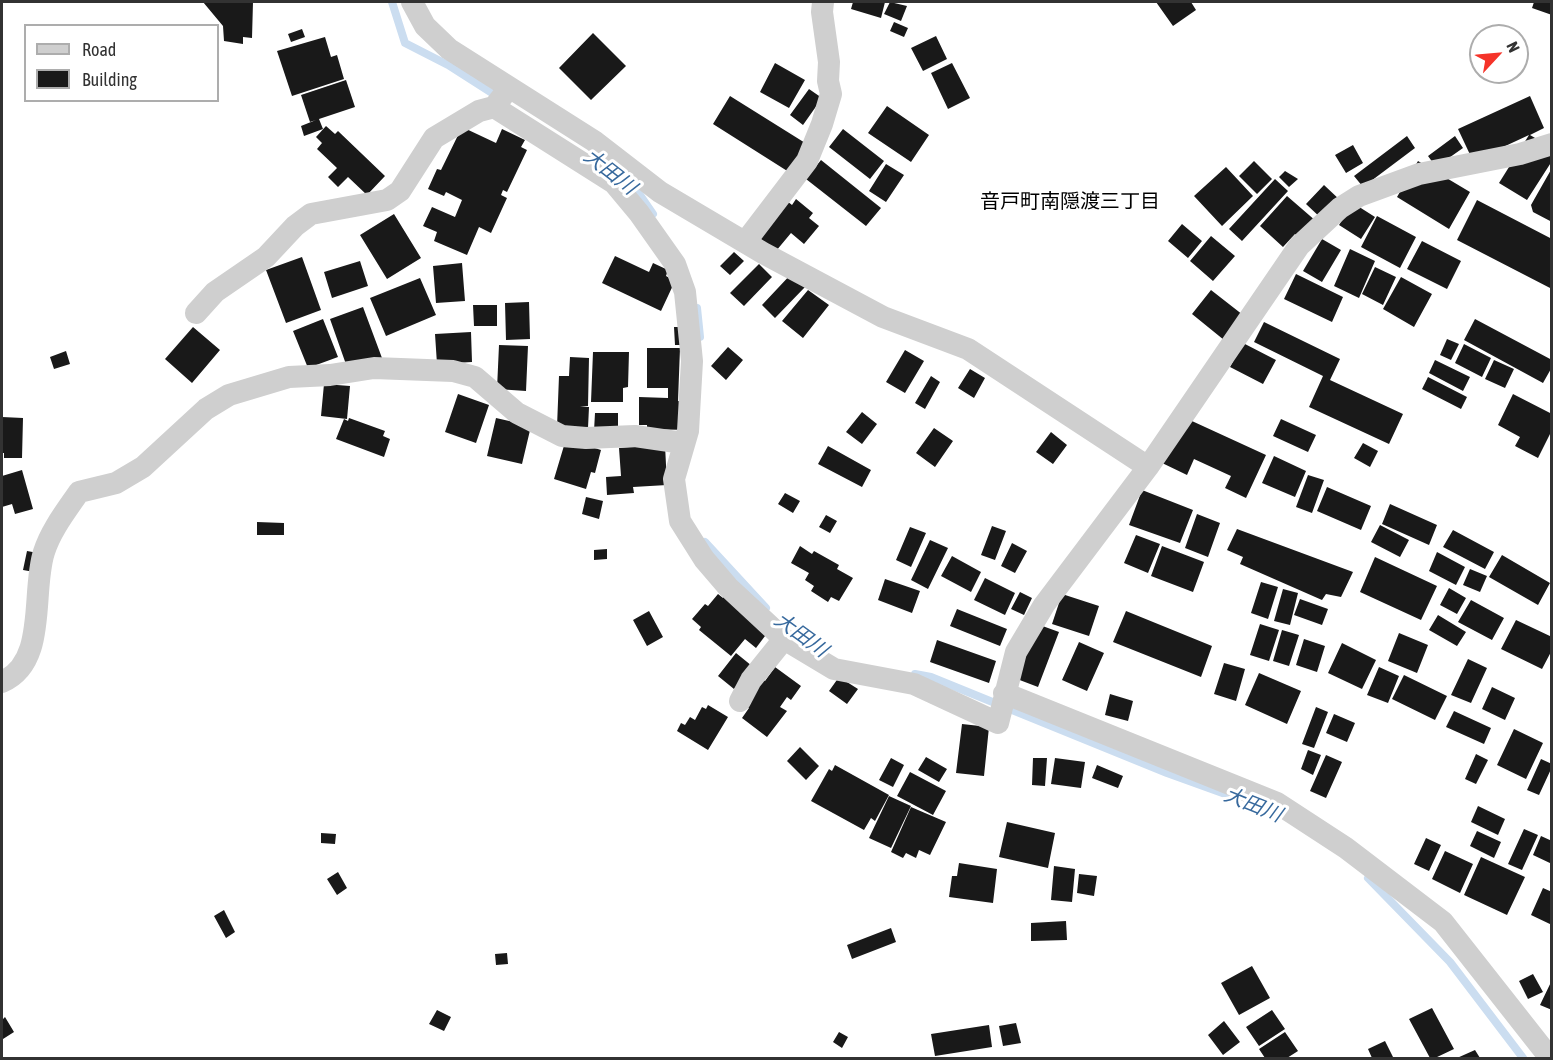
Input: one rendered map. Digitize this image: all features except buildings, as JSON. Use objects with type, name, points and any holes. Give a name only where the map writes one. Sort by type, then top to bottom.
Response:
[{"type":"street","points":[[412,2],[425,26],[449,49],[594,141],[660,192],[763,253],[883,317],[968,349],[1148,467]]},
{"type":"street","points":[[746,241],[807,161],[822,124],[831,94],[828,81],[829,62],[822,12],[823,2]]},
{"type":"street","points":[[196,313],[214,292],[266,257],[295,226],[311,214],[387,200],[400,191],[434,138],[479,111],[494,107],[509,88]]},
{"type":"street","points":[[494,107],[614,183],[639,213],[675,264],[686,303],[692,361],[688,431],[674,479],[680,520],[704,559],[728,586],[784,639],[834,669],[914,684],[998,723],[1016,652],[1044,605],[1148,467],[1299,246],[1340,207],[1359,196],[1419,174],[1520,154],[1551,144]]},
{"type":"street","points":[[2,682],[12,678],[24,665],[33,633],[43,553],[78,492],[116,483],[143,467],[206,409],[229,395],[289,377],[330,375],[393,367],[453,371],[475,377],[517,413],[562,436],[586,438],[635,436],[683,443]]},
{"type":"street","points":[[740,701],[751,680],[784,639]]},
{"type":"street","points":[[1004,693],[1277,803],[1346,848],[1443,922],[1550,1059]]},
{"type":"waterway","name":"大田川","points":[[392,2],[405,43],[448,65],[498,97]]},
{"type":"waterway","name":"大田川","points":[[630,186],[640,195],[653,214]]},
{"type":"waterway","name":"大田川","points":[[697,308],[700,337]]},
{"type":"waterway","name":"大田川","points":[[705,542],[766,608]]},
{"type":"waterway","name":"大田川","points":[[915,674],[931,677],[1167,773],[1228,795]]},
{"type":"waterway","name":"大田川","points":[[1368,878],[1450,962],[1523,1058]]},
{"type":"district","name":"音戸町南隠渡三丁目","points":[[1070,202]]}]
